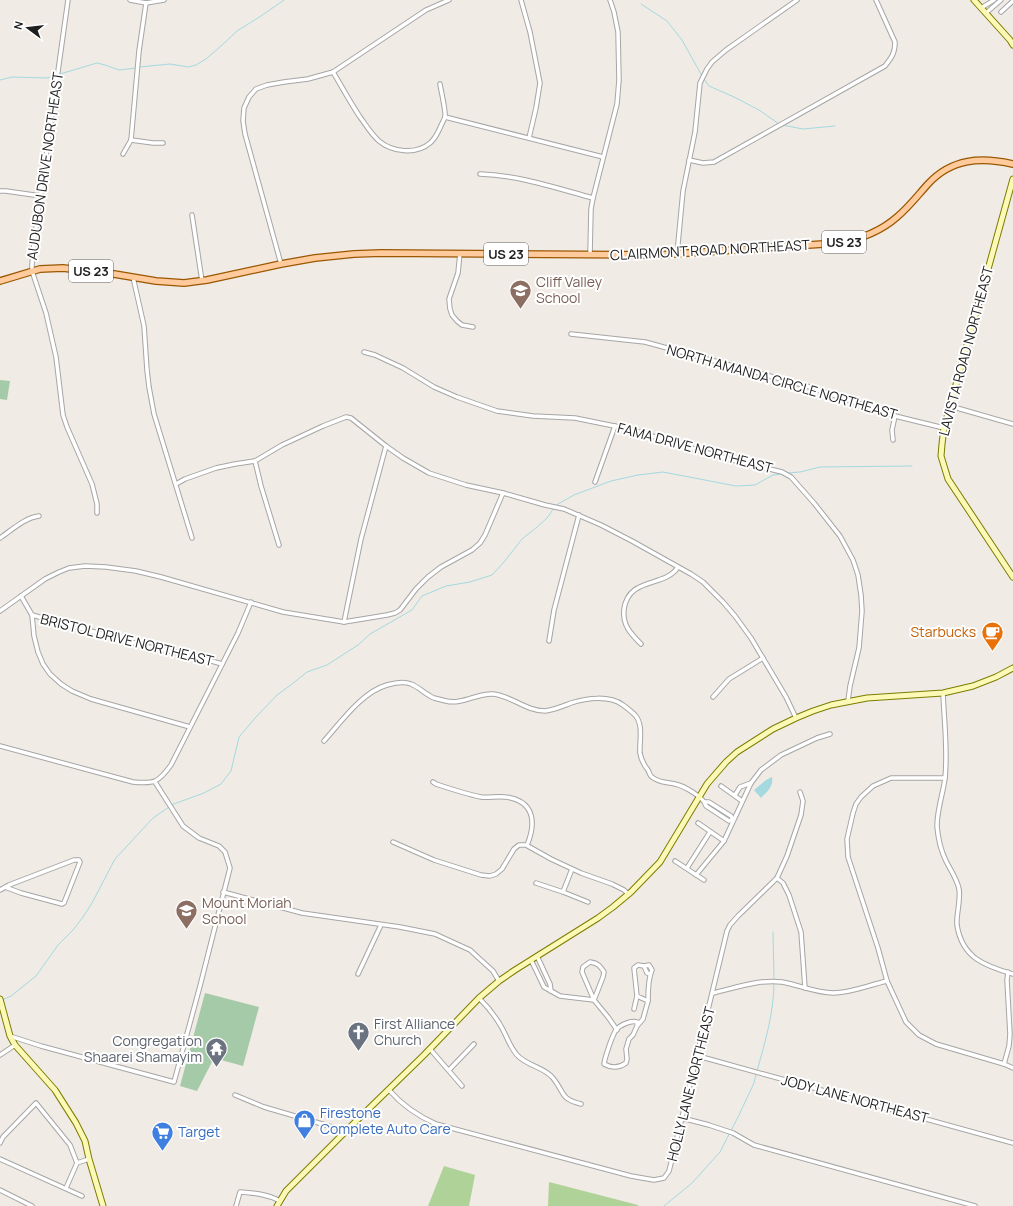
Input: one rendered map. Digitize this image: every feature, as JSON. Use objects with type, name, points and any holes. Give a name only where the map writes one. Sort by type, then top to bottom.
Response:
[{"type":"main road","points":[[974,0],[1012,43]]},
{"type":"main road","name":"CLAIRMONT ROAD NORTHEAST","points":[[0,281],[32,271],[49,268],[63,268],[175,283],[202,281],[314,258],[358,254],[677,254],[839,243],[855,240],[875,232],[890,223],[903,212],[936,176],[950,167],[967,161],[983,160],[995,160],[1013,164]]},
{"type":"main road","name":"LAVISTA ROAD NORTHEAST","points":[[1013,179],[944,428],[942,444],[942,456],[948,479],[1013,577]]},
{"type":"main road","points":[[277,1206],[286,1192],[430,1049],[479,998],[499,981],[530,960],[613,908],[628,894],[660,862],[700,796],[717,772],[738,752],[773,729],[813,711],[848,701],[867,698],[942,693],[973,686],[996,677],[1013,668]]},
{"type":"main road","points":[[0,999],[10,1036],[15,1045],[55,1090],[85,1141],[103,1206]]},
{"type":"street","name":"AUDUBON DRIVE NORTHEAST","points":[[68,0],[32,271],[46,313],[56,357],[64,415],[69,432],[92,484],[97,504],[97,514]]},
{"type":"street","points":[[130,0],[146,3],[164,0]]},
{"type":"street","points":[[281,264],[245,134],[243,121],[244,108],[249,97],[256,89],[267,85],[308,80],[333,72],[426,10],[449,0]]},
{"type":"street","points":[[521,0],[530,32],[540,83],[529,138]]},
{"type":"street","points":[[590,254],[591,209],[617,104],[619,80],[618,32],[610,0]]},
{"type":"street","points":[[677,254],[683,191],[698,109],[700,83],[712,62],[726,50],[797,0]]},
{"type":"street","points":[[689,160],[714,162],[885,66],[892,57],[895,42],[876,0]]},
{"type":"street","points":[[981,8],[987,1],[994,0]]},
{"type":"street","points":[[986,13],[1000,0]]},
{"type":"street","points":[[1001,12],[1013,0]]},
{"type":"street","points":[[987,1],[993,7]]},
{"type":"street","points":[[123,154],[131,140],[139,51],[146,3]]},
{"type":"street","points":[[333,72],[349,100],[370,131],[386,146],[396,150],[415,150],[430,144],[436,136],[445,117],[440,84]]},
{"type":"street","points":[[445,117],[603,157]]},
{"type":"street","points":[[131,140],[164,143]]},
{"type":"street","points":[[480,174],[540,183],[593,198]]},
{"type":"street","points":[[0,191],[41,196]]},
{"type":"street","points":[[192,215],[202,281]]},
{"type":"street","points":[[460,254],[458,273],[449,299],[450,309],[452,315],[462,325],[473,327]]},
{"type":"street","points":[[133,277],[144,326],[149,387],[154,414],[192,538]]},
{"type":"street","name":"NORTH AMANDA CIRCLE NORTHEAST","points":[[571,334],[646,342],[810,387],[895,416],[944,428]]},
{"type":"street","name":"FAMA DRIVE NORTHEAST","points":[[364,352],[375,355],[403,368],[445,392],[497,411],[533,416],[574,418],[614,426],[660,438],[724,458],[782,472],[791,477],[840,536],[853,560],[858,575],[862,611],[859,648],[848,701]]},
{"type":"street","points":[[950,406],[1013,424]]},
{"type":"street","points":[[893,440],[892,430],[895,416]]},
{"type":"street","points":[[176,484],[185,478],[216,468],[255,461],[282,445],[323,426],[346,417],[351,418],[403,458],[430,473],[466,485],[564,509],[632,541],[704,582],[735,616],[763,658],[786,697],[796,718]]},
{"type":"street","points":[[595,482],[614,426]]},
{"type":"street","points":[[344,622],[361,538],[386,446]]},
{"type":"street","points":[[255,461],[279,546]]},
{"type":"street","points":[[0,611],[45,579],[69,568],[92,566],[148,574],[283,612],[344,622],[395,613],[400,610],[416,589],[428,577],[442,567],[472,550],[480,543],[503,493]]},
{"type":"street","points":[[548,641],[554,610],[579,515]]},
{"type":"street","points":[[0,538],[33,516],[39,516]]},
{"type":"street","points":[[641,644],[627,629],[624,620],[625,603],[629,595],[644,585],[674,573],[678,567]]},
{"type":"street","points":[[21,596],[32,615],[34,636],[43,664],[50,674],[62,684],[72,691],[91,699],[190,727]]},
{"type":"street","points":[[0,746],[133,782],[155,782],[171,765],[238,633],[251,602]]},
{"type":"street","name":"BRISTOL DRIVE NORTHEAST","points":[[32,615],[148,647],[194,656],[222,664]]},
{"type":"street","points":[[713,697],[729,679],[763,658]]},
{"type":"street","points":[[324,740],[362,699],[371,692],[388,684],[410,684],[434,698],[455,703],[494,694],[534,709],[544,711],[556,709],[586,699],[598,698],[614,700],[635,715],[638,721],[641,755],[651,777],[660,782],[677,784],[700,796],[705,802],[706,806],[729,821],[733,820]]},
{"type":"street","points":[[942,693],[945,736],[945,778],[937,826],[940,847],[955,877],[959,890],[957,925],[962,941],[969,952],[978,960],[988,966],[1013,974]]},
{"type":"street","points":[[696,875],[724,841],[751,783],[761,770],[781,755],[817,738],[830,734]]},
{"type":"street","points":[[945,778],[891,778],[873,786],[856,804],[851,818],[847,839],[848,857],[878,948],[887,981],[906,1022],[919,1035],[936,1044],[1013,1068]]},
{"type":"street","points":[[10,1036],[41,1046],[174,1082],[230,868],[225,852],[219,846],[199,838],[184,826],[155,782]]},
{"type":"street","points":[[433,782],[474,796],[505,797],[521,802],[528,807],[532,816],[530,837],[527,845]]},
{"type":"street","points":[[734,795],[740,787],[751,783]]},
{"type":"street","points":[[721,786],[742,801]]},
{"type":"street","points":[[713,993],[727,931],[730,925],[777,878],[787,856],[802,815],[803,801],[800,792]]},
{"type":"street","points":[[705,802],[709,802],[731,816],[733,820]]},
{"type":"street","points":[[717,813],[720,809]]},
{"type":"street","points":[[698,823],[724,841]]},
{"type":"street","points":[[687,868],[710,832]]},
{"type":"street","points":[[393,842],[434,860],[481,875],[490,876],[496,874],[502,869],[514,849],[519,845],[527,845],[551,859],[581,873],[612,884],[624,890],[628,894]]},
{"type":"street","points":[[0,890],[5,887],[74,860],[79,860],[80,862],[64,903],[62,904],[5,887]]},
{"type":"street","points":[[675,861],[704,880]]},
{"type":"street","points":[[563,892],[572,869]]},
{"type":"street","points":[[777,878],[783,883],[789,895],[801,932],[805,988]]},
{"type":"street","points":[[536,882],[588,902]]},
{"type":"street","points":[[224,892],[302,913],[431,933],[464,947],[479,957],[493,971],[499,981]]},
{"type":"street","points":[[358,974],[380,925]]},
{"type":"street","points":[[537,956],[550,984],[551,991]]},
{"type":"street","points":[[530,960],[544,987],[566,998],[594,1000]]},
{"type":"street","points":[[594,1000],[604,972],[599,965],[594,962],[590,962],[583,967],[582,972],[594,1000],[617,1030]]},
{"type":"street","points":[[634,1009],[637,996],[634,968],[649,965],[652,970],[650,974],[648,1001],[643,1020],[637,1026],[629,1040],[626,1049],[626,1063],[622,1066],[611,1067],[604,1064],[617,1030],[630,1021],[636,1022],[637,1026]]},
{"type":"street","points":[[1004,1064],[1009,1046],[1010,1034],[1007,980],[1008,972]]},
{"type":"street","name":"HOLLY LANE NORTHEAST","points":[[389,1090],[422,1118],[436,1124],[631,1176],[654,1180],[664,1178],[669,1171],[713,993],[762,982],[782,982],[832,993],[848,992],[887,981]]},
{"type":"street","points":[[637,996],[648,1001]]},
{"type":"street","points":[[479,998],[487,1006],[501,1026],[516,1054],[553,1078],[566,1099],[571,1102],[581,1104]]},
{"type":"street","points":[[448,1070],[474,1044]]},
{"type":"street","points":[[0,1055],[15,1045]]},
{"type":"street","points":[[430,1049],[462,1086]]},
{"type":"street","name":"JODY LANE NORTHEAST","points":[[698,1056],[1013,1142]]},
{"type":"street","points":[[235,1094],[264,1107],[346,1131]]},
{"type":"street","points":[[0,1143],[3,1137],[36,1103],[70,1145],[78,1163]]},
{"type":"street","points":[[682,1118],[709,1124],[730,1132],[754,1145],[975,1206]]},
{"type":"street","points":[[0,1159],[67,1186],[82,1196]]},
{"type":"street","points":[[67,1186],[78,1163],[89,1159]]},
{"type":"street","points":[[0,1190],[29,1205]]},
{"type":"street","points":[[236,1206],[240,1192],[262,1194],[280,1201]]},
{"type":"green space","points":[[0,380],[10,381],[7,400],[0,399]]},
{"type":"green space","points":[[205,993],[259,1007],[243,1066],[214,1058],[197,1091],[180,1086]]},
{"type":"green space","points":[[444,1166],[475,1175],[469,1206],[428,1206]]},
{"type":"green space","points":[[549,1182],[638,1205],[638,1206],[548,1206]]},
{"type":"water","points":[[772,777],[771,786],[761,798],[754,790]]},
{"type":"waterway","points":[[139,67],[170,64],[188,67],[196,65],[206,59],[237,31],[284,0]]},
{"type":"waterway","points":[[641,4],[667,21],[682,40],[702,76]]},
{"type":"waterway","points":[[60,74],[97,63],[119,70],[136,68]]},
{"type":"waterway","points":[[0,80],[12,77],[47,78],[57,75]]},
{"type":"waterway","points":[[704,79],[709,86],[759,110],[779,124]]},
{"type":"waterway","points":[[782,125],[803,129],[835,126]]},
{"type":"waterway","points":[[787,473],[800,472],[820,467],[912,466]]},
{"type":"waterway","points":[[556,506],[574,495],[611,481],[638,475],[663,472],[736,486],[755,485],[773,475],[782,474]]},
{"type":"waterway","points":[[171,805],[204,793],[221,784],[231,771],[239,737],[277,695],[307,672],[327,665],[358,645],[370,634],[412,610],[422,596],[446,586],[470,582],[492,575],[522,539],[547,518],[554,508]]},
{"type":"waterway","points":[[2,1000],[11,996],[36,976],[58,945],[83,917],[115,859],[153,818],[169,807]]},
{"type":"waterway","points":[[773,932],[774,979]]},
{"type":"waterway","points":[[757,1071],[771,1016],[774,982]]},
{"type":"waterway","points":[[664,1206],[692,1183],[720,1152],[754,1083],[756,1074]]},
{"type":"place","name":"Cliff Valley School","points":[[520,310]]},
{"type":"place","name":"Starbucks","points":[[992,652]]},
{"type":"place","name":"Mount Moriah School","points":[[186,930]]},
{"type":"place","name":"First Alliance Church","points":[[359,1052]]},
{"type":"place","name":"Congregation Shaarei Shamayim","points":[[217,1068]]},
{"type":"place","name":"Firestone Complete Auto Care","points":[[305,1140]]},
{"type":"place","name":"Target","points":[[162,1152]]}]
